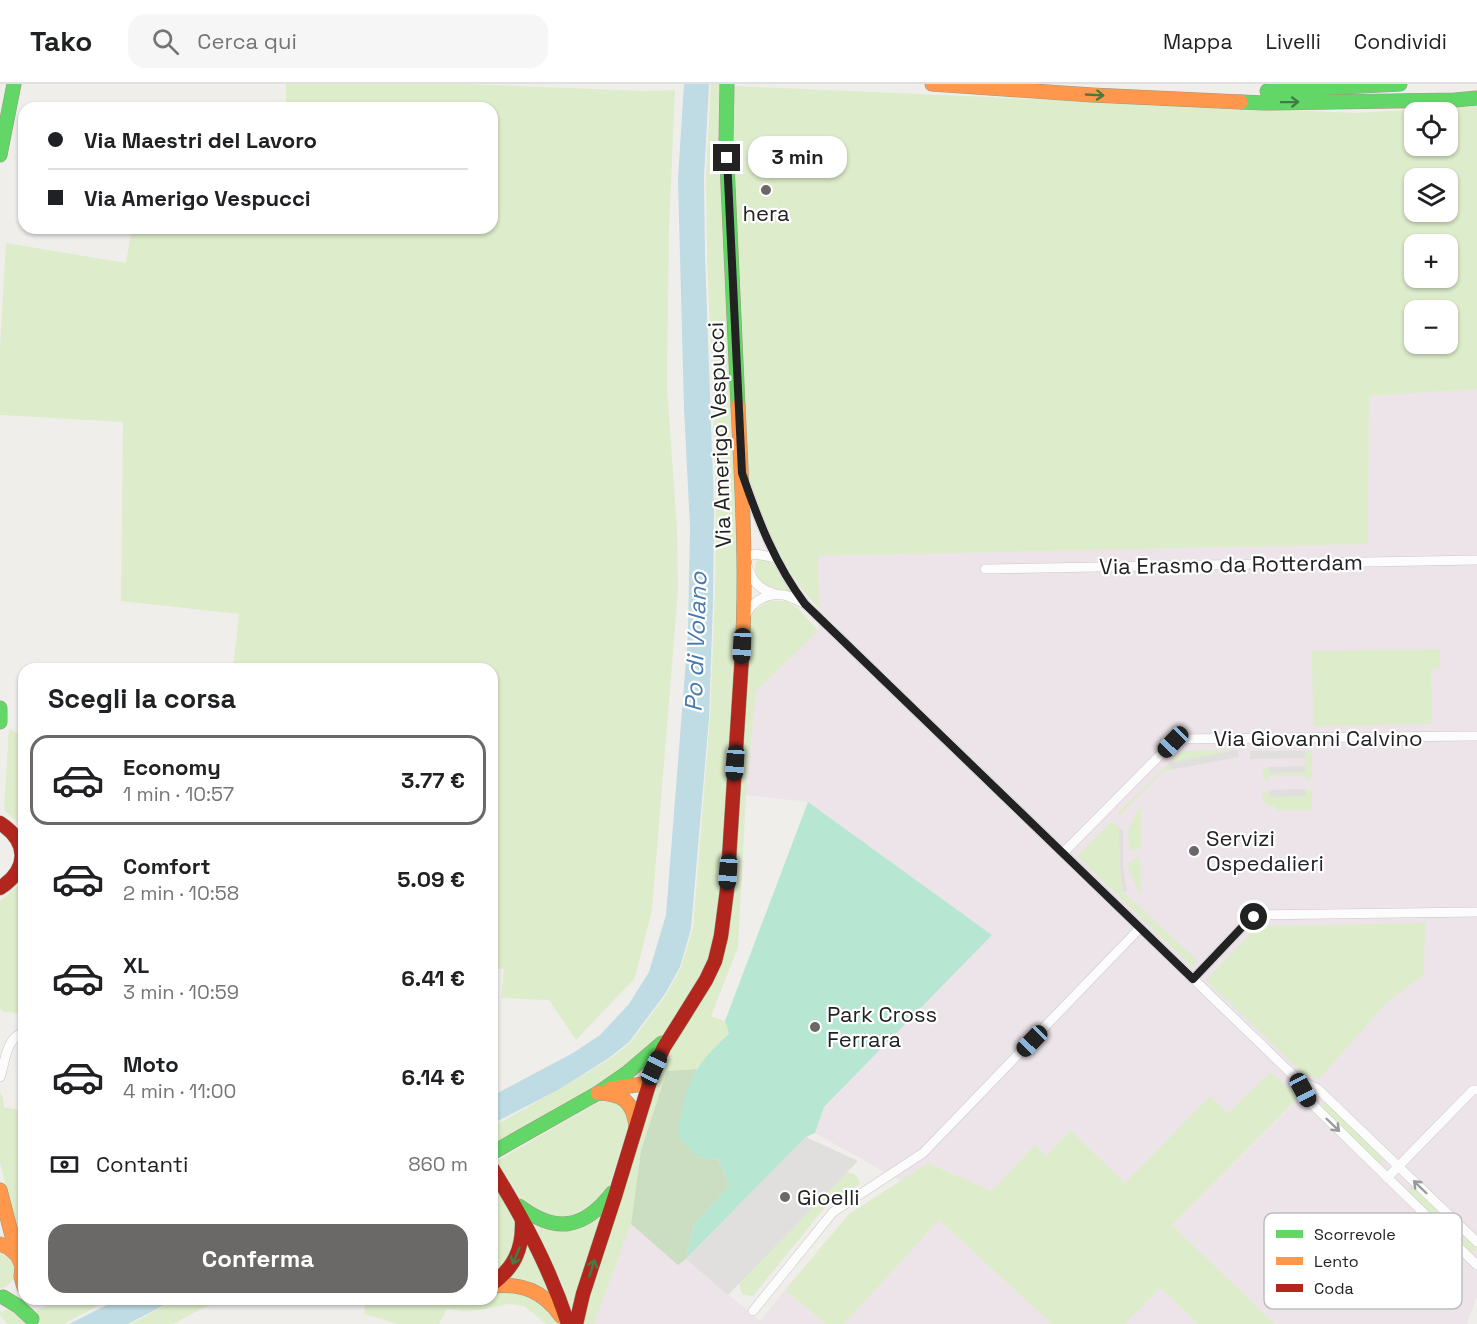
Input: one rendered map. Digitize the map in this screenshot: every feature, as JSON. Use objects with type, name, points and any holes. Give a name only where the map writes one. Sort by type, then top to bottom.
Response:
[{"type":"main road","points":[[0,155],[14,84]]},
{"type":"main road","name":"Via Amerigo Vespucci","points":[[678,1025],[700,992],[709,973],[718,951],[724,920],[744,622],[745,557],[726,141],[727,84]]},
{"type":"main road","points":[[932,84],[1092,95],[1264,103],[1477,98]]},
{"type":"main road","points":[[1113,84],[1264,91],[1400,84]]},
{"type":"main road","points":[[0,708],[0,722]]},
{"type":"main road","points":[[1,822],[14,833],[18,841]]},
{"type":"main road","points":[[0,888],[18,876]]},
{"type":"main road","points":[[576,1324],[583,1294],[649,1083],[660,1055],[678,1025]]},
{"type":"main road","points":[[498,1150],[598,1093],[627,1073],[660,1046],[678,1025]]},
{"type":"main road","points":[[598,1093],[617,1087],[649,1083]]},
{"type":"main road","points":[[598,1093],[618,1095],[625,1099],[634,1111],[636,1126]]},
{"type":"main road","points":[[507,1193],[528,1215],[537,1220],[568,1224],[578,1222],[599,1210],[613,1193],[621,1174]]},
{"type":"main road","points":[[498,1178],[548,1269],[567,1324]]},
{"type":"main road","points":[[0,1190],[17,1255]]},
{"type":"main road","points":[[498,1280],[513,1264],[518,1253],[523,1231],[522,1219]]},
{"type":"main road","points":[[0,1244],[17,1255]]},
{"type":"main road","points":[[498,1285],[513,1285],[536,1291],[557,1308],[567,1324]]},
{"type":"main road","points":[[18,1286],[1,1301],[29,1313]]},
{"type":"street","points":[[742,473],[756,514],[776,558],[805,604],[1297,1079],[1309,1101],[1423,1213]]},
{"type":"street","points":[[776,558],[756,554],[745,557],[755,582],[761,588],[786,595],[805,604]]},
{"type":"street","name":"Via Erasmo da Rotterdam","points":[[985,569],[1477,560]]},
{"type":"street","points":[[744,622],[752,605],[767,596],[776,594]]},
{"type":"street","name":"Via Giovanni Calvino","points":[[1062,853],[1178,739],[1477,736]]},
{"type":"street","points":[[1193,979],[1247,922],[1260,915],[1477,912]]},
{"type":"street","points":[[753,1311],[833,1212],[922,1153],[1140,928]]},
{"type":"street","points":[[0,1077],[10,1043],[18,1035]]},
{"type":"street","points":[[1297,1079],[1318,1089],[1447,1213]]},
{"type":"street","points":[[1387,1178],[1473,1090],[1477,1090]]},
{"type":"street","points":[[1462,1228],[1477,1242]]},
{"type":"street","points":[[1462,1250],[1477,1265]]},
{"type":"shaded area","points":[[1477,389],[1477,1296],[1467,1324],[1275,1324],[1172,1225],[1299,1098],[1271,1072],[1228,1113],[1210,1096],[1125,1183],[1070,1130],[1046,1156],[1035,1145],[992,1191],[928,1163],[901,1181],[815,1133],[824,1107],[992,935],[808,802],[746,795],[756,690],[818,631],[818,556],[1368,544],[1369,396]]},
{"type":"shaded area","points":[[1237,750],[1239,757],[1170,770],[1169,763]]},
{"type":"shaded area","points":[[1250,751],[1305,751],[1305,758],[1250,759]]},
{"type":"shaded area","points":[[1305,766],[1305,772],[1269,773],[1269,767]]},
{"type":"shaded area","points":[[1305,789],[1306,796],[1270,797],[1270,790]]},
{"type":"shaded area","points":[[1119,828],[1123,830],[1123,867],[1127,891],[1123,892],[1120,866]]},
{"type":"shaded area","name":"Gioelli","points":[[806,1137],[858,1161],[728,1295],[686,1259]]},
{"type":"shaded area","points":[[939,1220],[1052,1324],[844,1324]]},
{"type":"shaded area","points":[[631,1224],[678,1264],[686,1259],[760,1321],[785,1290],[826,1324],[594,1324]]},
{"type":"shaded area","points":[[1160,1288],[1198,1324],[1125,1324]]},
{"type":"green space","points":[[286,84],[462,84],[645,91],[675,90],[669,229],[667,386],[677,530],[678,591],[652,910],[635,978],[576,1040],[549,1000],[501,998],[504,969],[498,968],[498,663],[234,663],[239,614],[121,601],[123,422],[0,415],[0,347],[6,243],[126,263],[131,234],[498,234],[498,102],[286,102]]},
{"type":"green space","points":[[711,84],[722,84],[739,510],[738,625],[720,901],[713,943],[698,983],[674,1020],[655,1043],[602,1087],[498,1143],[498,1124],[610,1059],[630,1043],[666,995],[681,968],[693,928],[710,718],[715,593],[716,508],[706,176]]},
{"type":"green space","points":[[734,86],[1356,113],[1404,110],[1404,156],[1458,156],[1458,107],[1477,106],[1477,389],[1369,396],[1368,544],[818,556],[819,609],[800,587],[768,535],[747,474],[732,132]]},
{"type":"green space","points":[[756,561],[775,566],[791,593],[760,581],[755,569]]},
{"type":"green space","points":[[768,601],[787,601],[799,609],[818,631],[756,691],[746,795],[738,947],[711,1016],[725,1021],[729,1033],[697,1069],[667,1071],[641,1150],[631,1224],[594,1324],[582,1324],[585,1304],[665,1059],[697,1008],[726,940],[748,623],[753,611]]},
{"type":"green space","points":[[1440,649],[1440,668],[1431,669],[1432,724],[1313,726],[1312,651]]},
{"type":"green space","points":[[9,729],[18,733],[18,823],[4,810]]},
{"type":"green space","points":[[1237,750],[1169,763],[1170,770],[1163,772],[1119,816],[1117,814],[1178,754],[1188,751]]},
{"type":"green space","points":[[1312,750],[1312,780],[1305,781],[1305,776],[1269,776],[1269,781],[1264,779],[1262,775],[1264,769],[1269,767],[1269,773],[1305,772],[1305,751]]},
{"type":"green space","points":[[1305,789],[1312,789],[1312,810],[1276,810],[1276,806],[1267,805],[1262,798],[1263,793],[1270,790],[1270,796],[1306,796]]},
{"type":"green space","name":"Park Cross Ferrara","points":[[808,802],[992,935],[824,1107],[815,1133],[806,1137],[686,1259],[694,1225],[730,1185],[718,1160],[698,1157],[678,1136],[684,1101],[698,1068],[729,1033],[725,1021]]},
{"type":"green space","points":[[1141,804],[1141,849],[1129,850],[1128,830]]},
{"type":"green space","points":[[1112,821],[1119,828],[1123,892],[1198,961],[1192,967],[1077,856]]},
{"type":"green space","points":[[1140,856],[1141,896],[1129,872],[1128,863]]},
{"type":"green space","points":[[18,886],[18,1013],[2,1011],[0,1008],[0,901]]},
{"type":"green space","points":[[1425,923],[1424,975],[1387,1002],[1319,1079],[1302,1073],[1206,980],[1253,931],[1264,926]]},
{"type":"green space","points":[[697,1069],[687,1093],[698,1157],[718,1160],[730,1185],[694,1225],[686,1259],[678,1265],[631,1224],[641,1150],[667,1071]]},
{"type":"green space","points":[[1271,1072],[1299,1097],[1172,1225],[1275,1324],[1198,1324],[1160,1288],[1125,1324],[1052,1324],[939,1220],[844,1324],[826,1324],[785,1290],[849,1214],[928,1163],[992,1191],[1035,1145],[1046,1156],[1070,1130],[1125,1183],[1210,1096],[1228,1113]]},
{"type":"green space","points":[[0,1092],[4,1107],[18,1110],[18,1233],[0,1163]]},
{"type":"green space","points":[[608,1099],[624,1103],[630,1121],[609,1187],[604,1198],[582,1216],[547,1219],[521,1200],[498,1160],[598,1102]]},
{"type":"green space","points":[[1327,1100],[1386,1157],[1378,1165],[1320,1108]]},
{"type":"green space","points":[[847,1172],[856,1175],[860,1184],[827,1205],[753,1296],[744,1295],[739,1282]]},
{"type":"green space","points":[[1414,1183],[1445,1213],[1428,1213],[1406,1192]]},
{"type":"green space","points":[[498,1192],[515,1220],[517,1228],[510,1257],[498,1270]]},
{"type":"green space","points":[[604,1211],[573,1317],[563,1286],[535,1225]]},
{"type":"green space","points":[[1462,1229],[1477,1244],[1477,1248],[1471,1255],[1462,1246]]},
{"type":"green space","points":[[525,1236],[552,1297],[506,1277]]},
{"type":"green space","points":[[0,1253],[11,1261],[15,1271],[11,1282],[0,1289]]},
{"type":"green space","points":[[514,1290],[533,1294],[559,1319],[560,1324],[546,1324],[524,1306],[508,1304],[480,1310],[447,1309],[439,1324],[398,1324],[364,1314],[365,1305],[498,1305],[498,1291]]},
{"type":"green space","points":[[99,1305],[64,1324],[40,1324],[36,1310],[47,1306]]},
{"type":"green space","points":[[166,1305],[209,1305],[173,1324],[131,1324]]},
{"type":"green space","points":[[10,1309],[17,1311],[28,1324],[7,1324],[0,1312]]},
{"type":"water","name":"Po di Volano","points":[[684,84],[709,84],[704,177],[714,507],[713,602],[709,718],[691,929],[680,967],[665,994],[629,1042],[609,1058],[558,1090],[498,1121],[498,1093],[573,1053],[600,1035],[629,1004],[649,972],[666,915],[688,634],[690,527],[684,408],[678,179]]},
{"type":"water","points":[[107,1305],[164,1305],[128,1324],[69,1324]]},
{"type":"traffic: fast","points":[[0,155],[14,84]]},
{"type":"traffic: fast","points":[[727,84],[726,141],[738,406]]},
{"type":"traffic: fast","points":[[1267,91],[1400,84]]},
{"type":"traffic: fast","points":[[1241,102],[1477,98]]},
{"type":"traffic: fast","points":[[0,708],[0,722]]},
{"type":"traffic: fast","points":[[498,1150],[598,1093],[627,1073],[662,1043]]},
{"type":"traffic: fast","points":[[519,1206],[545,1221],[569,1224],[591,1214],[612,1193]]},
{"type":"traffic: fast","points":[[3,1297],[18,1306],[32,1319]]},
{"type":"traffic: slow","points":[[932,84],[1241,102]]},
{"type":"traffic: slow","points":[[738,406],[744,561],[742,655]]},
{"type":"traffic: slow","points":[[610,1089],[649,1083]]},
{"type":"traffic: slow","points":[[598,1093],[620,1097],[629,1104],[636,1125]]},
{"type":"traffic: slow","points":[[0,1190],[18,1257]]},
{"type":"traffic: slow","points":[[0,1244],[17,1255]]},
{"type":"traffic: slow","points":[[498,1285],[531,1290],[547,1300],[561,1316]]},
{"type":"traffic: jam","points":[[678,1025],[706,980],[715,961],[721,936],[727,890],[742,655]]},
{"type":"traffic: jam","points":[[0,823],[10,830],[18,842]]},
{"type":"traffic: jam","points":[[0,888],[10,881],[18,868]]},
{"type":"traffic: jam","points":[[576,1324],[583,1294],[654,1068],[678,1025]]},
{"type":"traffic: jam","points":[[498,1178],[535,1244],[568,1324]]},
{"type":"traffic: jam","points":[[498,1280],[516,1257],[521,1241],[522,1222]]},
{"type":"place","name":"hera","points":[[766,190]]},
{"type":"place","name":"Servizi Ospedalieri","points":[[1194,851]]},
{"type":"place","name":"Park Cross Ferrara","points":[[815,1027]]},
{"type":"place","name":"Gioelli","points":[[785,1197]]},
{"type":"route","points":[[727,158],[742,473],[768,543],[795,591],[805,604],[1193,979],[1254,917]]}]
